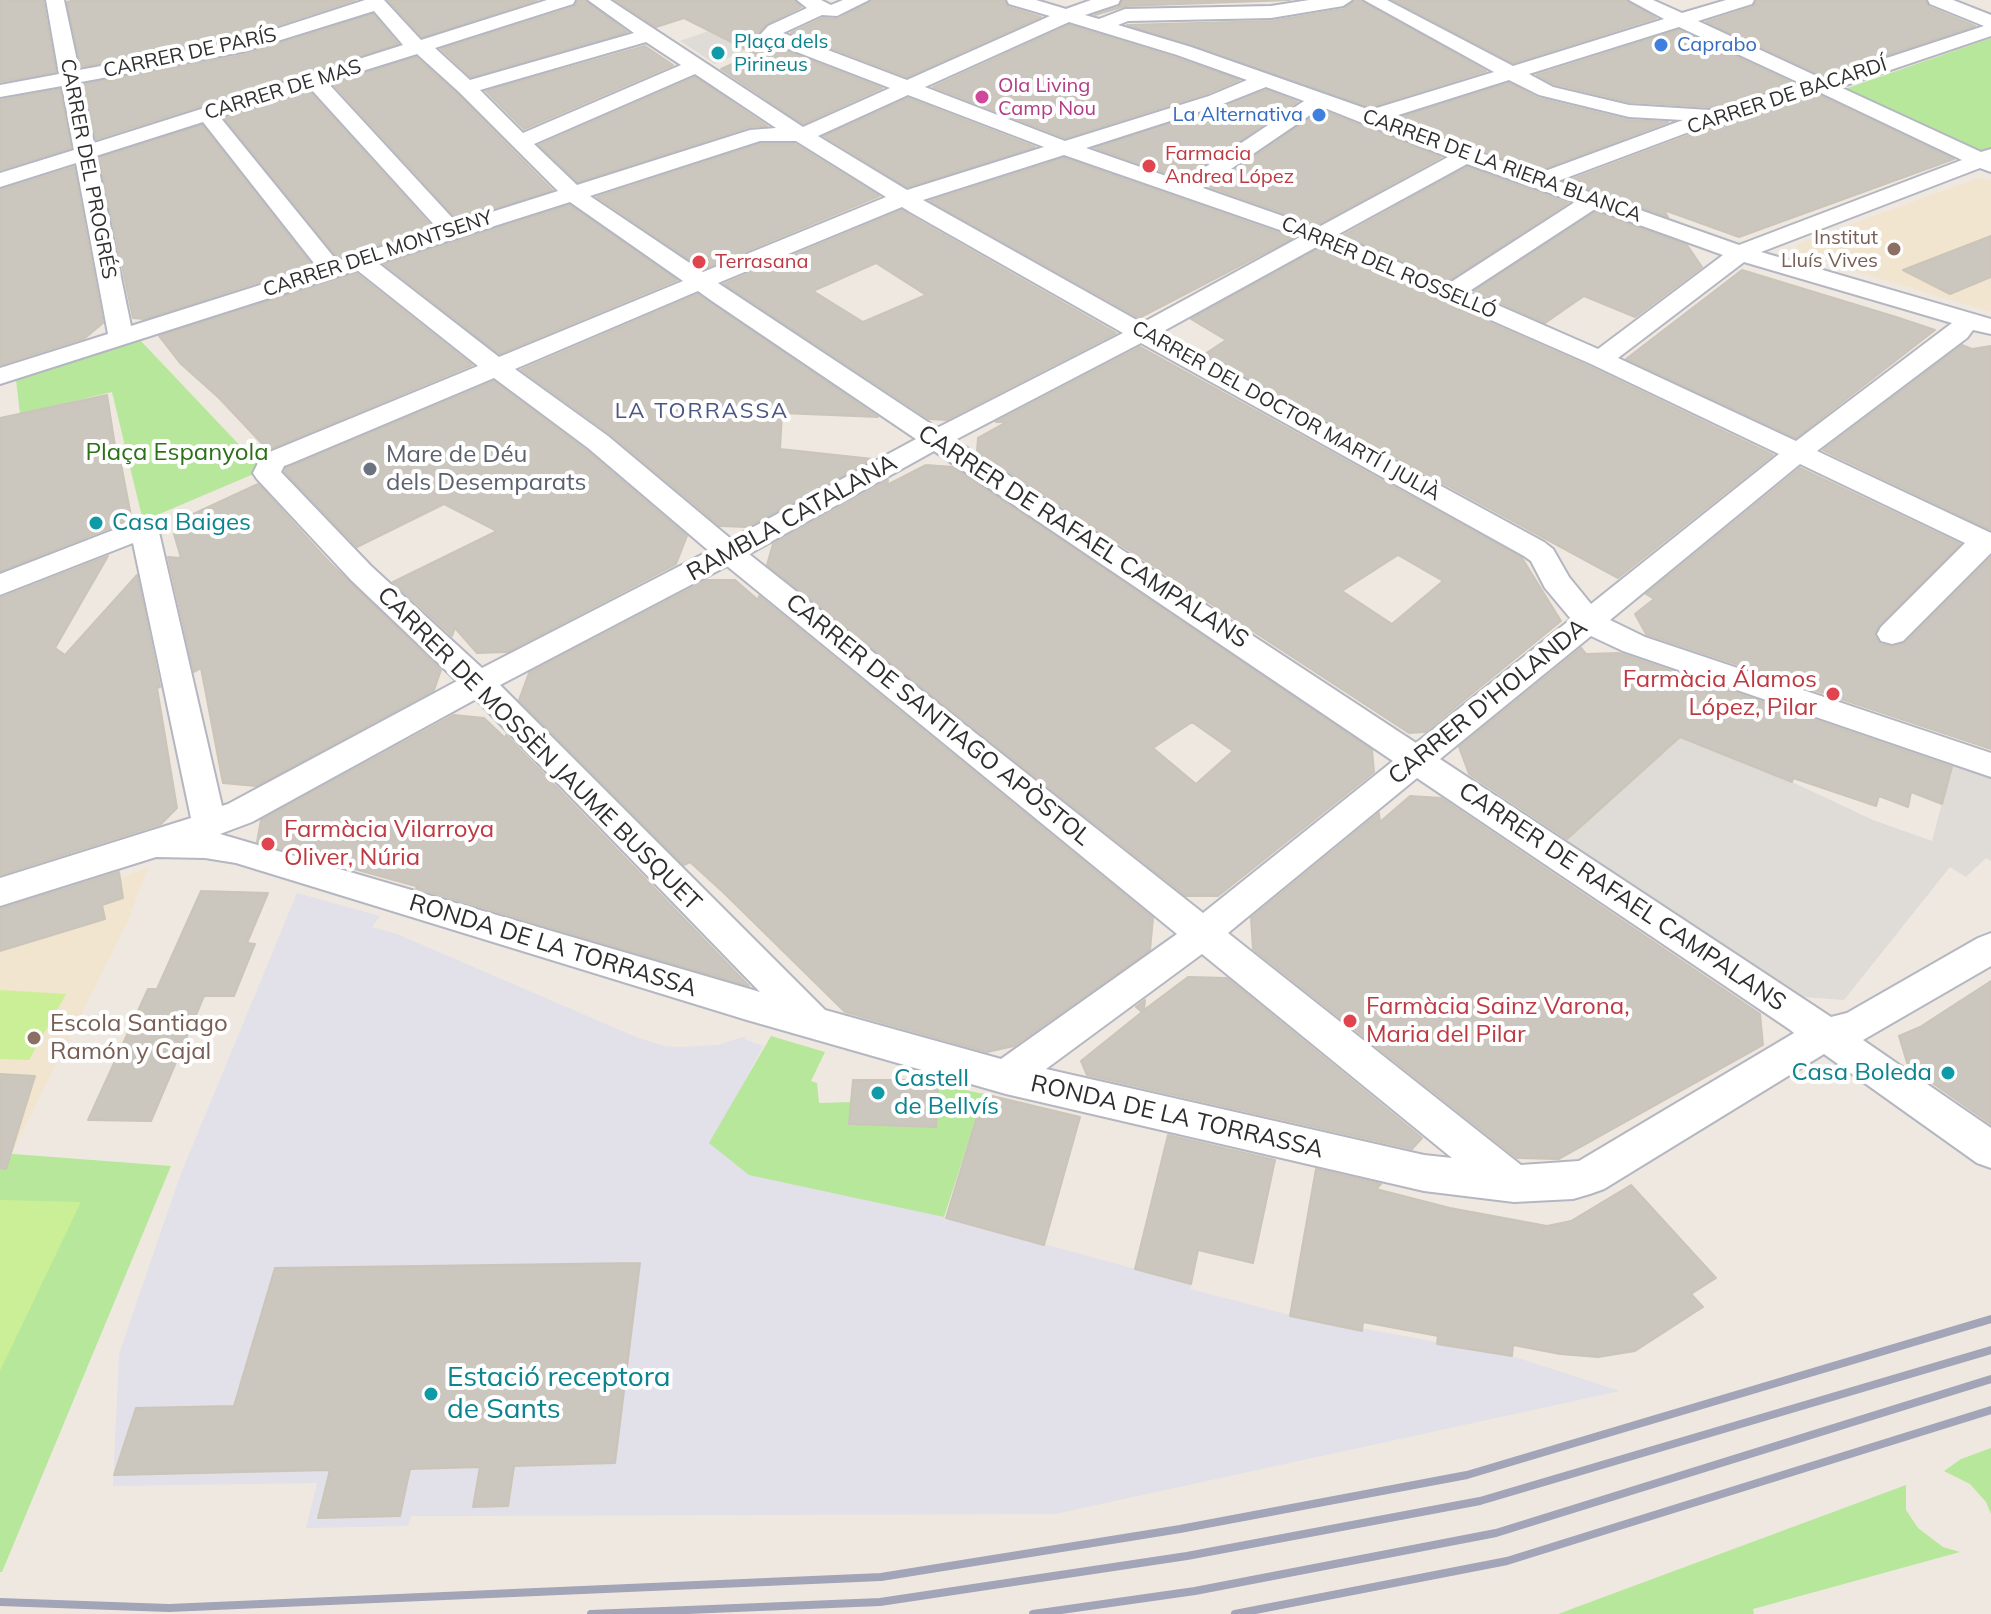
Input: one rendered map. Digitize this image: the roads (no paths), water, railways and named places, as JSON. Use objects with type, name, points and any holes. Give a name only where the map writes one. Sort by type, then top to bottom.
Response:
[{"type":"street","name":"CARRER DEL PROGRÉS","points":[[55,0],[121,337]]},
{"type":"street","name":"CARRER DE MAS","points":[[0,180],[566,0]]},
{"type":"street","name":"CARRER DEL DOCTOR MARTÍ I JULIÀ","points":[[597,0],[779,121],[904,199],[1534,549],[1543,556],[1562,589],[1589,620],[1634,644],[1991,765]]},
{"type":"street","points":[[814,4],[830,12],[860,0]]},
{"type":"street","name":"CARRER DE LA RIERA BLANCA","points":[[1016,0],[1103,24],[1265,80],[1465,156],[1740,253],[1978,324]]},
{"type":"street","name":"CARRER DEL MONTSENY","points":[[758,135],[804,134],[1111,0]]},
{"type":"street","points":[[1103,24],[1125,15],[1271,12],[1343,0]]},
{"type":"street","points":[[1373,0],[1546,91],[1596,105],[1654,113],[1722,113]]},
{"type":"street","points":[[1638,0],[1987,160]]},
{"type":"street","points":[[1369,117],[1745,0]]},
{"type":"street","points":[[1937,0],[1991,22]]},
{"type":"street","name":"CARRER DE PARÍS","points":[[0,91],[242,46],[375,2]]},
{"type":"street","name":"CARRER DE RAFAEL CAMPALANS","points":[[375,2],[522,141],[573,194],[1418,760],[1991,1150]]},
{"type":"street","name":"CARRER DEL ROSSELLÓ","points":[[814,4],[770,35],[1062,147],[1319,236],[1600,359],[1988,542]]},
{"type":"street","name":"CARRER DE BACARDÍ","points":[[1539,181],[1722,113],[1820,86],[1991,30]]},
{"type":"street","points":[[466,88],[648,35]]},
{"type":"street","points":[[522,141],[696,66]]},
{"type":"street","points":[[495,367],[904,199],[1216,100],[1265,80]]},
{"type":"street","points":[[315,81],[452,231]]},
{"type":"street","points":[[1187,189],[1319,100]]},
{"type":"street","name":"CARRER DE SANTIAGO APÒSTOL","points":[[207,114],[346,265],[598,442],[729,553],[1514,1184]]},
{"type":"street","name":"CARRER DEL MONTSENY","points":[[0,376],[758,135],[779,121]]},
{"type":"street","name":"RAMBLA CATALANA","points":[[228,829],[479,683],[729,553],[1465,156]]},
{"type":"street","points":[[1600,359],[1740,253],[1987,160]]},
{"type":"street","points":[[1450,293],[1594,200]]},
{"type":"street","name":"CARRER D'HOLANDA","points":[[1006,1077],[1187,946],[1798,452],[1958,333],[1978,324]]},
{"type":"street","name":"CARRER DE MOSSÈN JAUME BUSQUET","points":[[495,367],[273,461],[267,473],[361,573],[479,683],[814,1023]]},
{"type":"street","points":[[0,585],[144,528],[228,829]]},
{"type":"street","points":[[1892,634],[1988,542]]},
{"type":"street","name":"RONDA DE LA TORRASSA","points":[[0,892],[156,844],[205,845],[228,829],[814,1023],[1006,1077],[1424,1173],[1514,1184],[1573,1181],[1590,1176],[1825,1035],[1857,1026],[1991,948]]},
{"type":"railway","points":[[0,1602],[169,1608],[881,1577],[1180,1529],[1467,1475],[1991,1319]]},
{"type":"railway","points":[[591,1614],[880,1602],[1187,1556],[1480,1501],[1991,1350]]},
{"type":"railway","points":[[1033,1614],[1195,1591],[1496,1533],[1991,1379]]},
{"type":"railway","points":[[1235,1614],[1507,1561],[1991,1410]]},
{"type":"place","name":"Caprabo","points":[[1661,45]]},
{"type":"place","name":"Plaça dels Pirineus","points":[[718,53]]},
{"type":"place","name":"Ola Living Camp Nou","points":[[982,97]]},
{"type":"place","name":"La Alternativa","points":[[1319,115]]},
{"type":"place","name":"Farmacia Andrea López","points":[[1149,166]]},
{"type":"place","name":"Institut Lluís Vives","points":[[1894,249]]},
{"type":"place","name":"Terrasana","points":[[699,262]]},
{"type":"place","name":"Mare de Déu dels Desemparats","points":[[370,469]]},
{"type":"place","name":"Casa Baiges","points":[[96,523]]},
{"type":"place","name":"Farmàcia Álamos López, Pilar","points":[[1833,694]]},
{"type":"place","name":"Farmàcia Vilarroya Oliver, Núria","points":[[268,844]]},
{"type":"place","name":"Farmàcia Sainz Varona, Maria del Pilar","points":[[1350,1021]]},
{"type":"place","name":"Escola Santiago Ramón y Cajal","points":[[34,1038]]},
{"type":"place","name":"Casa Boleda","points":[[1948,1073]]},
{"type":"place","name":"Castell de Bellvís","points":[[878,1093]]},
{"type":"place","name":"Estació receptora de Sants","points":[[431,1394]]},
{"type":"district","name":"LA TORRASSA","points":[[702,411]]},
{"type":"park label","name":"Plaça Espanyola","points":[[177,453]]}]
